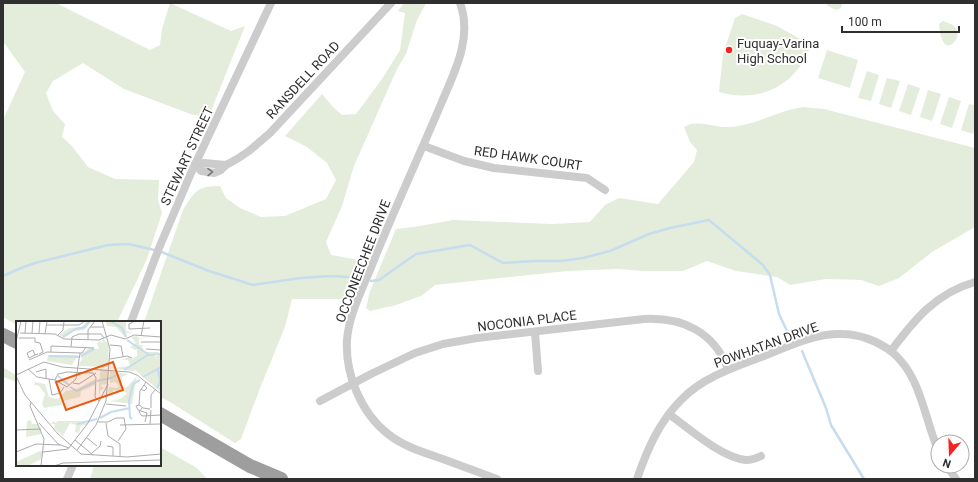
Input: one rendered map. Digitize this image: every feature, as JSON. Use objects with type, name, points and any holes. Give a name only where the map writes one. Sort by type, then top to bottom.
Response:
[{"type":"highway","points":[[3,335],[16,342]]},
{"type":"highway","points":[[161,415],[250,466],[281,479]]},
{"type":"highway","points":[[161,424],[223,461],[258,479]]},
{"type":"street","name":"STEWART STREET","points":[[131,321],[159,248],[196,164],[271,3]]},
{"type":"street","name":"RANSDELL ROAD","points":[[196,164],[204,163],[226,165],[249,151],[270,133],[392,3]]},
{"type":"street","name":"OCCONEECHEE DRIVE","points":[[460,3],[464,27],[461,55],[424,146],[384,237],[350,324],[347,351],[354,384],[360,399],[378,425],[388,434],[414,449],[497,479]]},
{"type":"street","name":"RED HAWK COURT","points":[[424,146],[464,161],[494,168],[587,178],[605,190]]},
{"type":"street","points":[[891,351],[919,316],[935,301],[952,291],[975,282]]},
{"type":"street","name":"NOCONIA PLACE","points":[[320,401],[383,368],[429,348],[460,341],[644,319],[668,319],[690,326],[704,334],[721,353],[728,369]]},
{"type":"street","points":[[535,332],[538,371]]},
{"type":"street","name":"POWHATAN DRIVE","points":[[637,479],[648,448],[669,414],[694,388],[728,369],[789,346],[827,335],[840,334],[865,338],[891,351],[900,359],[913,377],[932,434]]},
{"type":"street","points":[[669,414],[699,437],[732,456],[746,460],[761,456]]},
{"type":"street","points":[[67,479],[73,466]]},
{"type":"green space","points":[[3,3],[56,3],[150,50],[160,45],[162,29],[170,3],[231,31],[245,26],[209,116],[193,115],[124,89],[83,63],[53,81],[46,93],[53,111],[65,124],[62,137],[72,146],[88,167],[115,179],[159,180],[158,200],[162,213],[147,259],[117,321],[16,321],[16,324],[3,317],[3,120],[25,72],[3,43]]},
{"type":"green space","points":[[404,3],[426,3],[417,20],[406,54],[397,69],[354,166],[342,206],[326,242],[331,255],[361,261],[363,267],[348,299],[292,299],[285,327],[241,439],[235,443],[161,398],[161,321],[144,321],[183,210],[197,191],[212,186],[220,186],[226,198],[240,208],[261,217],[285,216],[326,199],[336,180],[327,163],[307,147],[285,136],[322,94],[342,115],[356,114],[382,79],[400,50],[405,13],[398,11]]},
{"type":"green space","points":[[826,3],[842,3],[841,8],[836,10],[828,6]]},
{"type":"green space","points":[[742,14],[777,26],[811,45],[805,59],[787,81],[762,93],[734,95],[719,92],[723,54],[735,18]]},
{"type":"green space","points":[[943,21],[953,25],[958,31],[957,38],[953,44],[945,44],[941,38],[939,25]]},
{"type":"green space","points":[[827,50],[858,60],[850,88],[818,78]]},
{"type":"green space","points":[[867,71],[879,75],[871,101],[858,98]]},
{"type":"green space","points":[[887,78],[900,81],[891,108],[879,104]]},
{"type":"green space","points":[[908,84],[920,88],[911,115],[899,111]]},
{"type":"green space","points":[[928,90],[941,94],[932,121],[920,117]]},
{"type":"green space","points":[[949,97],[961,101],[952,128],[940,124]]},
{"type":"green space","points":[[969,104],[975,105],[975,128],[973,134],[961,130]]},
{"type":"green space","points":[[803,107],[824,109],[975,148],[975,227],[932,252],[899,278],[879,286],[861,280],[826,279],[790,285],[777,277],[736,271],[707,261],[683,271],[643,271],[618,269],[567,271],[435,285],[421,296],[396,305],[370,311],[366,308],[370,291],[396,229],[453,220],[553,224],[590,222],[605,205],[619,198],[658,204],[694,162],[697,150],[690,142],[684,127],[699,123],[721,127],[736,126],[755,122]]},
{"type":"green space","points":[[3,367],[16,375],[16,382],[3,377]]},
{"type":"green space","points":[[161,448],[197,468],[207,479],[90,479],[94,466],[161,466]]},
{"type":"waterway","points":[[371,281],[379,280],[416,254],[470,245],[503,263],[561,261],[583,258],[610,251],[649,234],[709,220],[763,265],[770,275],[779,314],[787,331],[793,333]]},
{"type":"waterway","points":[[3,276],[35,263],[108,245],[128,244],[159,251],[209,271],[253,285],[300,278],[331,276],[363,278]]},
{"type":"waterway","points":[[802,351],[826,408],[831,425],[864,479]]},
{"type":"place","name":"Fuquay-Varina High School","points":[[729,50]]}]
